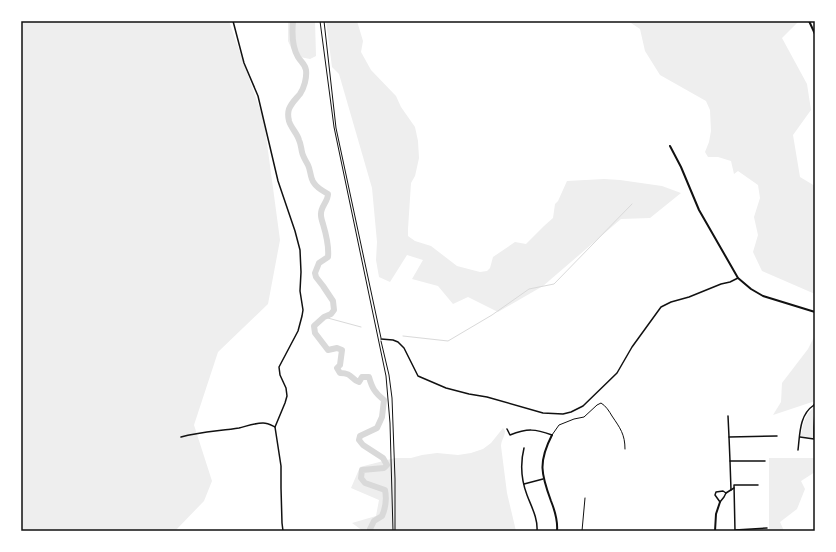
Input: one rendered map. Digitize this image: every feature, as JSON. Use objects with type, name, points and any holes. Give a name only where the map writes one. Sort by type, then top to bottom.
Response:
[{"type":"street","points":[[233,21],[244,63],[258,96],[278,181],[295,231],[300,255],[300,291],[303,310],[298,331],[280,367],[280,375],[286,388],[287,396],[275,427],[281,466],[283,531]]},
{"type":"street","points":[[809,21],[815,34]]},
{"type":"street","points":[[670,146],[683,172],[698,210],[738,278],[751,289],[763,296],[815,312]]},
{"type":"street","points":[[381,339],[398,342],[404,348],[418,376],[446,388],[487,397],[543,413],[563,414],[583,406],[617,373],[632,347],[661,307],[738,278]]},
{"type":"street","points":[[814,404],[815,408]]},
{"type":"street","points":[[798,450],[803,418],[814,404]]},
{"type":"street","points":[[800,437],[810,439],[815,438],[815,412]]},
{"type":"street","points":[[728,416],[731,490]]},
{"type":"street","points":[[181,437],[191,434],[200,434],[262,423],[275,427]]},
{"type":"street","points":[[507,429],[510,435],[526,430],[539,431],[552,435],[546,447],[542,468],[544,479],[556,512],[557,531]]},
{"type":"street","points":[[729,437],[777,436]]},
{"type":"street","points":[[524,448],[522,473],[524,484],[536,518],[537,531]]},
{"type":"street","points":[[730,461],[765,461]]},
{"type":"street","points":[[524,484],[544,479]]},
{"type":"street","points":[[715,531],[716,514],[720,502],[726,493],[734,488],[734,485],[758,485]]},
{"type":"street","points":[[734,488],[735,530],[767,528]]},
{"type":"street","points":[[720,502],[715,495],[716,492],[723,491],[726,493]]},
{"type":"lane","points":[[552,435],[559,425],[584,417],[601,403],[605,406],[620,428],[624,438],[625,449]]},
{"type":"lane","points":[[582,531],[585,498]]},
{"type":"path","points":[[320,21],[334,127],[386,376],[390,424],[394,531]]},
{"type":"path","points":[[324,21],[336,128],[389,375],[392,398],[395,480],[394,531]]},
{"type":"shaded area","points":[[21,21],[229,21],[264,121],[280,240],[268,304],[218,352],[194,425],[212,481],[204,501],[175,531],[21,531]]},
{"type":"shaded area","points":[[288,21],[315,21],[316,56],[310,59],[295,56],[288,41]]},
{"type":"shaded area","points":[[326,21],[357,21],[363,41],[361,52],[371,70],[396,96],[401,107],[415,127],[419,158],[415,176],[411,183],[408,236],[415,241],[431,246],[457,266],[480,272],[487,271],[490,268],[493,257],[515,242],[526,244],[553,218],[555,204],[558,201],[567,181],[604,179],[620,180],[662,186],[681,193],[650,218],[621,219],[543,286],[498,312],[468,297],[453,304],[438,286],[412,279],[423,260],[407,255],[390,282],[379,277],[376,260],[377,242],[372,188],[339,74],[332,67]]},
{"type":"shaded area","points":[[628,21],[799,21],[782,38],[807,84],[811,110],[793,135],[800,177],[815,186],[815,294],[762,271],[753,252],[758,235],[754,217],[760,198],[758,185],[738,171],[734,174],[731,161],[718,157],[708,157],[705,152],[711,131],[710,110],[706,101],[660,75],[645,51],[640,29]]},
{"type":"shaded area","points":[[815,335],[815,401],[773,415],[781,402],[782,383],[808,349]]},
{"type":"shaded area","points":[[813,408],[813,438],[801,436],[804,421]]},
{"type":"shaded area","points":[[503,428],[505,433],[501,446],[507,493],[516,531],[363,531],[352,523],[376,516],[379,500],[351,488],[360,467],[395,458],[411,458],[437,453],[458,455],[471,453],[483,449],[491,443]]},
{"type":"shaded area","points":[[769,458],[815,458],[815,472],[801,481],[805,489],[797,509],[780,522],[784,531],[769,531]]},
{"type":"waterway","points":[[293,21],[295,49],[298,57],[305,66],[306,80],[303,89],[289,109],[288,113],[290,124],[300,142],[302,154],[309,167],[311,177],[315,185],[328,194],[327,200],[321,212],[327,240],[328,257],[319,263],[315,273],[316,277],[333,301],[334,310],[331,314],[324,317],[314,326],[315,333],[328,350],[337,348],[342,350],[340,365],[337,368],[340,373],[347,374],[359,382],[362,377],[369,377],[374,390],[384,400],[382,417],[377,428],[360,436],[359,440],[363,445],[383,458],[387,465],[384,468],[362,470],[361,478],[365,483],[385,490],[386,494],[386,503],[382,516],[374,521],[370,529],[371,531]]},
{"type":"waterway","points":[[403,336],[448,341],[492,315],[529,289],[554,284],[632,204]]},
{"type":"waterway","points":[[324,317],[361,327]]}]
